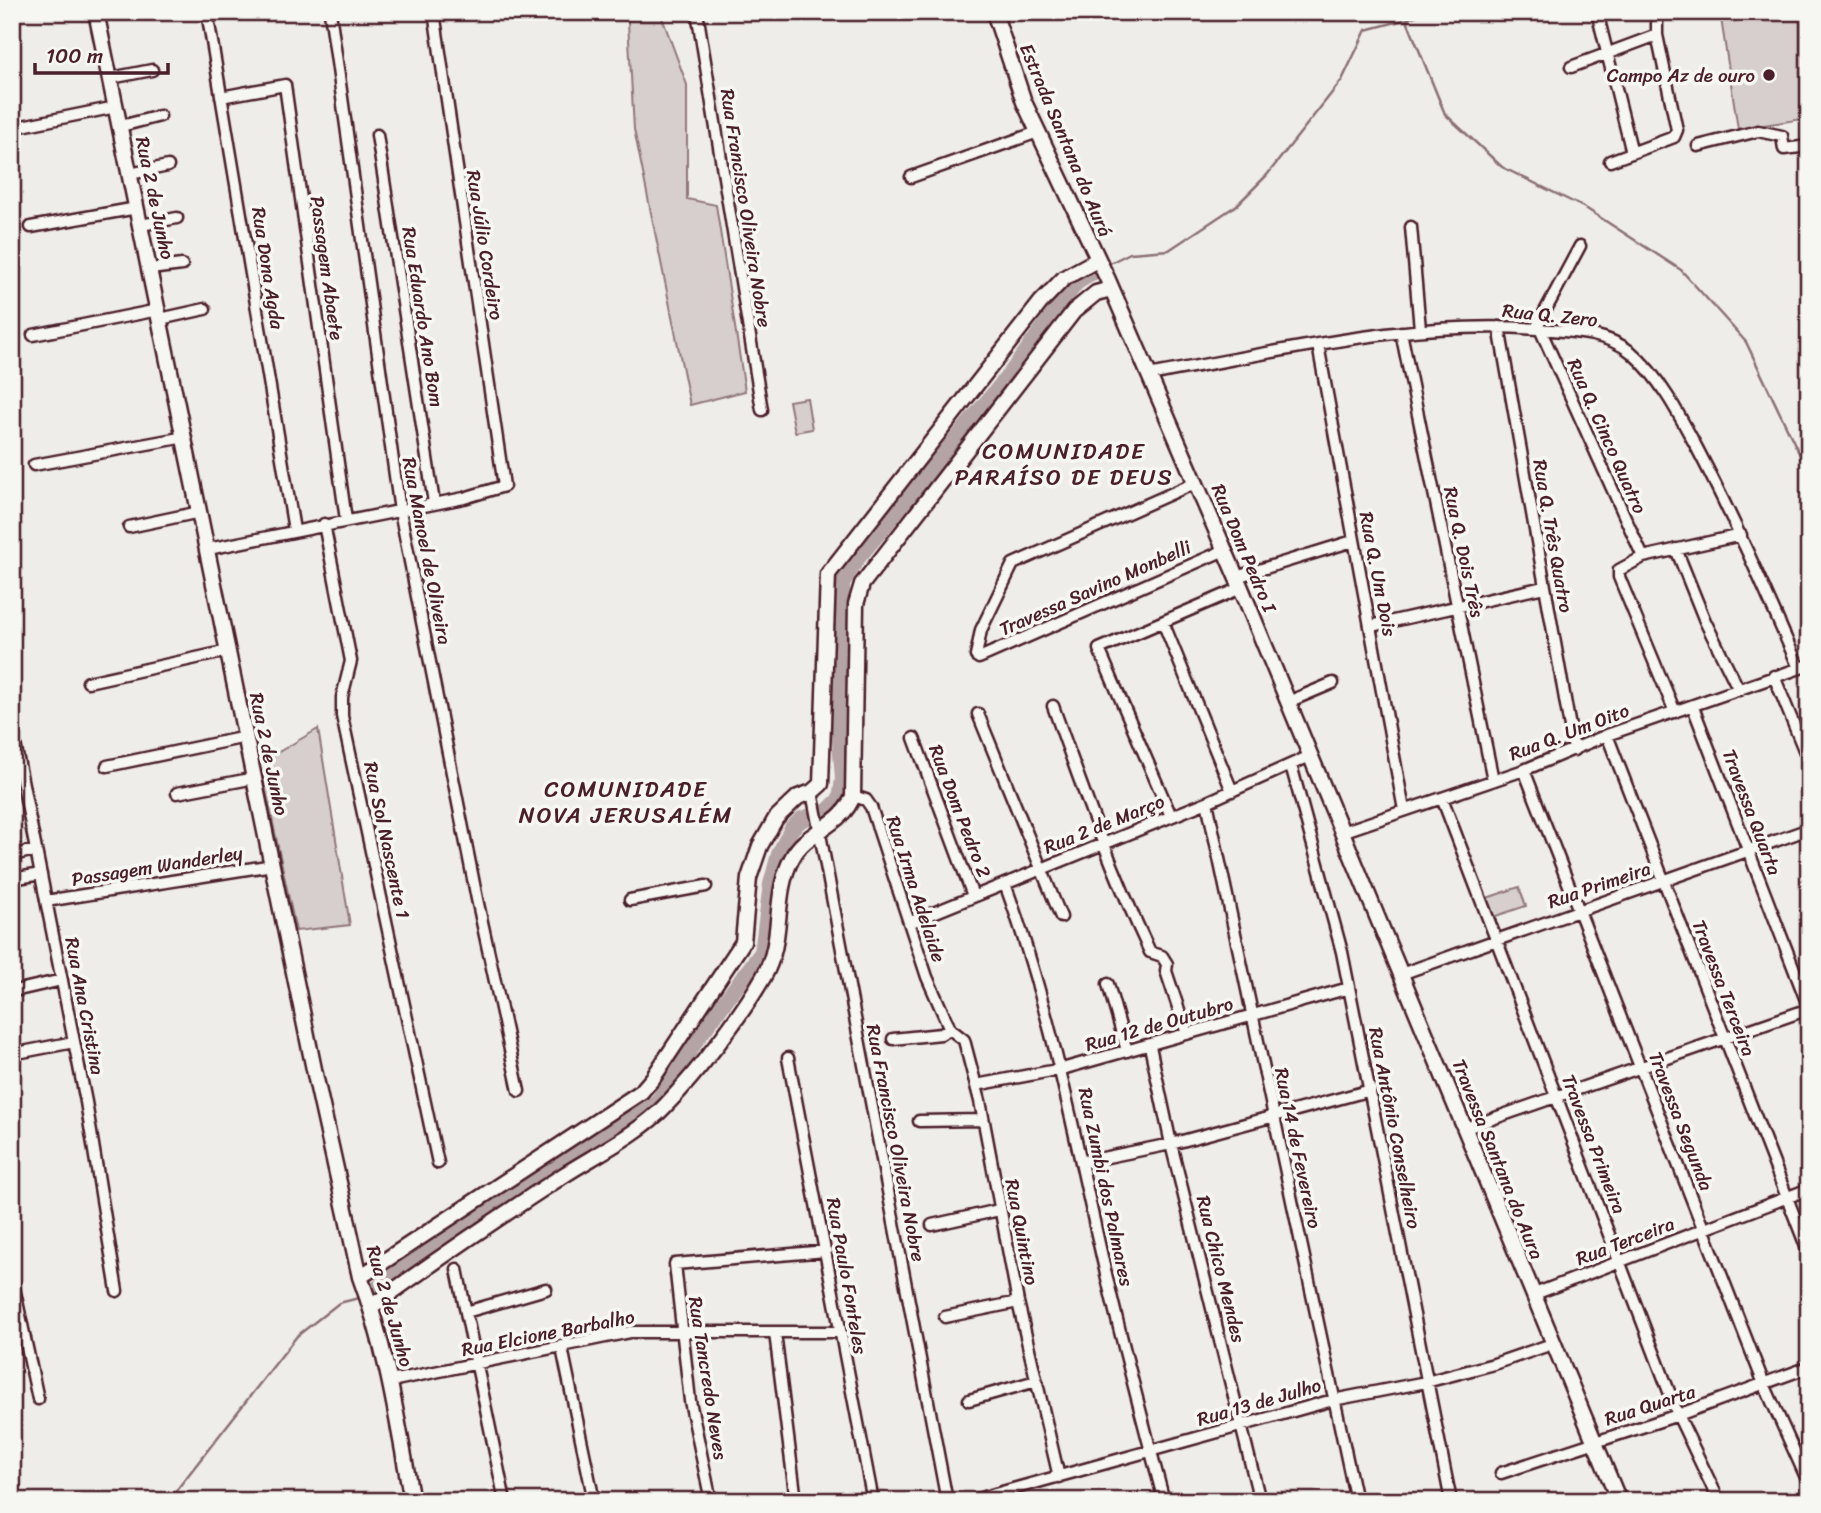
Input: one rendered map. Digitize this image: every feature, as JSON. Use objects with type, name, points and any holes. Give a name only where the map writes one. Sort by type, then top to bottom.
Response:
[{"type":"street","name":"Rua 2 de Junho","points":[[96,12],[326,1131],[360,1277],[372,1306],[391,1381],[412,1501]]},
{"type":"street","name":"Rua Dona Agda","points":[[207,12],[294,530]]},
{"type":"street","name":"Rua Manoel de Oliveira","points":[[330,12],[400,511],[477,899],[519,1091]]},
{"type":"street","name":"Rua Júlio Cordeiro","points":[[433,12],[504,484],[502,487],[464,498],[434,503]]},
{"type":"street","name":"Rua Francisco Oliveira Nobre","points":[[697,12],[762,410]]},
{"type":"street","name":"Estrada Santana do Aurá","points":[[994,12],[1024,102],[1110,285]]},
{"type":"street","points":[[1597,12],[1632,153]]},
{"type":"street","points":[[1610,162],[1674,137],[1677,130],[1657,35],[1657,12]]},
{"type":"street","points":[[1571,67],[1657,35]]},
{"type":"street","points":[[111,78],[152,70]]},
{"type":"street","name":"Passagem Abaete","points":[[221,97],[285,85],[346,520]]},
{"type":"street","points":[[12,128],[116,107]]},
{"type":"street","points":[[121,126],[160,116]]},
{"type":"street","points":[[1698,146],[1758,131],[1782,136],[1784,149],[1809,146]]},
{"type":"street","points":[[911,177],[1038,132]]},
{"type":"street","name":"Rua Eduardo Ano Bom","points":[[377,135],[434,503]]},
{"type":"street","points":[[130,174],[168,166]]},
{"type":"street","points":[[31,227],[137,208]]},
{"type":"street","points":[[141,225],[177,218]]},
{"type":"street","points":[[1411,227],[1420,329]]},
{"type":"street","points":[[1538,328],[1580,246]]},
{"type":"street","points":[[360,1277],[641,1092],[653,1078],[743,942],[749,878],[760,846],[776,818],[798,797],[812,792],[821,784],[828,574],[1041,302],[1064,278],[1097,261]]},
{"type":"street","points":[[150,269],[182,265]]},
{"type":"street","points":[[372,1306],[472,1235],[666,1106],[764,975],[774,952],[786,871],[800,846],[818,827],[848,809],[853,796],[856,604],[862,584],[1074,311],[1110,285]]},
{"type":"street","name":"Rua Dom Pedro I","points":[[1110,285],[1239,582],[1342,832]]},
{"type":"street","points":[[33,335],[205,309]]},
{"type":"street","name":"Rua Q. Três Quatro","points":[[1499,327],[1574,750]]},
{"type":"street","name":"Rua Q. Zero","points":[[1148,375],[1420,329],[1538,328],[1601,337],[1633,354],[1682,421],[1804,666]]},
{"type":"street","name":"Rua Q. Cinco Quatro","points":[[1538,328],[1643,557]]},
{"type":"street","name":"Rua Q. Dois Três","points":[[1401,332],[1493,779]]},
{"type":"street","name":"Rua Q. Um Dois","points":[[1318,345],[1404,810]]},
{"type":"street","points":[[34,465],[185,437]]},
{"type":"street","name":"Travessa Savino Monbelli","points":[[1195,483],[1013,564],[981,631],[976,648],[979,658],[1225,550]]},
{"type":"street","points":[[208,550],[434,503]]},
{"type":"street","points":[[129,527],[200,512]]},
{"type":"street","name":"Rua Sol Nascente 1","points":[[324,524],[351,661],[342,697],[342,716],[438,1163]]},
{"type":"street","points":[[1675,712],[1619,577],[1619,570],[1623,565],[1643,557],[1741,535]]},
{"type":"street","points":[[1171,816],[1099,649],[1163,622],[1239,582],[1353,541]]},
{"type":"street","points":[[1676,549],[1705,621],[1738,690]]},
{"type":"street","points":[[1371,626],[1544,587]]},
{"type":"street","points":[[1163,622],[1232,791]]},
{"type":"street","points":[[88,682],[228,651]]},
{"type":"street","name":"Rua Q. Um Oito","points":[[1342,832],[1524,770],[1607,735],[1804,666]]},
{"type":"street","points":[[1774,676],[1809,762]]},
{"type":"street","points":[[1288,702],[1333,683]]},
{"type":"street","points":[[1054,706],[1101,842],[1150,952],[1162,956],[1167,964],[1166,971],[1187,1034]]},
{"type":"street","name":"Travessa Quarta","points":[[1693,707],[1809,1008]]},
{"type":"street","points":[[978,714],[1039,869],[1061,917]]},
{"type":"street","name":"Rua Ana Cristina","points":[[12,729],[74,1042],[117,1291]]},
{"type":"street","name":"Travessa Terceira","points":[[1607,735],[1809,1254]]},
{"type":"street","points":[[107,766],[246,737]]},
{"type":"street","name":"Rua Dom Pedro 2","points":[[914,738],[973,896]]},
{"type":"street","name":"Rua 2 de Março","points":[[911,922],[1101,842],[1207,802],[1310,756]]},
{"type":"street","name":"Rua Antônio Conselheiro","points":[[1291,765],[1326,885],[1349,988],[1451,1501]]},
{"type":"street","name":"Travessa Segunda","points":[[1524,770],[1764,1384],[1809,1484]]},
{"type":"street","points":[[177,793],[255,778]]},
{"type":"street","name":"Rua Francisco Oliveira Nobre","points":[[812,792],[947,1501]]},
{"type":"street","name":"Rua Irma Adelaide","points":[[853,796],[866,800],[871,807],[927,977],[939,1000]]},
{"type":"street","name":"Travessa Primeira","points":[[1442,798],[1678,1415],[1719,1501]]},
{"type":"street","name":"Rua 14 de Fevereiro","points":[[1207,802],[1356,1501]]},
{"type":"street","name":"Rua Primeira","points":[[1401,974],[1809,829]]},
{"type":"street","name":"Travessa Santana do Aura","points":[[1342,832],[1619,1501]]},
{"type":"street","points":[[12,855],[36,850]]},
{"type":"street","name":"Passagem Wanderley","points":[[46,901],[273,865]]},
{"type":"street","points":[[12,879],[41,874]]},
{"type":"street","name":"Rua Zumbi dos Palmares","points":[[1005,884],[1032,959],[1062,1069],[1100,1247],[1164,1501]]},
{"type":"street","points":[[630,900],[706,886]]},
{"type":"street","points":[[14,991],[62,980]]},
{"type":"street","points":[[1108,984],[1127,1051]]},
{"type":"street","name":"Rua 12 de Outubro","points":[[976,1085],[1062,1069],[1349,988]]},
{"type":"street","name":"Rua Quintino","points":[[939,1000],[950,1029],[964,1040],[976,1085],[1018,1302],[1059,1477]]},
{"type":"street","points":[[1465,1128],[1809,1008]]},
{"type":"street","points":[[893,1038],[941,1034],[950,1029]]},
{"type":"street","points":[[12,1054],[74,1042]]},
{"type":"street","name":"Rua Chico Mendes","points":[[1150,1046],[1171,1144],[1260,1501]]},
{"type":"street","name":"Rua Paulo Fonteles","points":[[788,1058],[873,1501]]},
{"type":"street","points":[[1083,1162],[1171,1144],[1371,1090]]},
{"type":"street","points":[[919,1121],[983,1120]]},
{"type":"street","name":"Rua Terceira","points":[[1532,1294],[1809,1189]]},
{"type":"street","points":[[932,1224],[999,1210]]},
{"type":"street","name":"Rua Tancredo Neves","points":[[711,1501],[690,1401],[675,1264],[826,1251]]},
{"type":"street","points":[[457,1269],[505,1501]]},
{"type":"street","points":[[12,1278],[38,1399]]},
{"type":"street","points":[[466,1312],[546,1289]]},
{"type":"street","points":[[945,1317],[1018,1302]]},
{"type":"street","name":"Rua Elcione Barbalho","points":[[391,1381],[630,1332],[839,1332]]},
{"type":"street","points":[[775,1333],[796,1501]]},
{"type":"street","name":"Rua 13 de Julho","points":[[977,1499],[1333,1400],[1426,1382],[1552,1344]]},
{"type":"street","points":[[562,1348],[594,1501]]},
{"type":"street","name":"Rua Quarta","points":[[1501,1473],[1678,1415],[1809,1367]]},
{"type":"street","points":[[969,1400],[1036,1381]]},
{"type":"shaded area","points":[[625,12],[660,12],[687,85],[687,199],[716,205],[745,391],[690,405],[634,129],[628,22]]},
{"type":"shaded area","name":"Campo Az de ouro","points":[[1720,12],[1806,12],[1809,32],[1809,118],[1738,129]]},
{"type":"shaded area","points":[[807,398],[812,429],[795,432],[789,401]]},
{"type":"shaded area","points":[[318,729],[350,925],[296,931],[262,772],[277,753]]},
{"type":"shaded area","points":[[1519,887],[1526,906],[1493,917],[1487,898]]},
{"type":"waterway","points":[[1426,12],[1409,18],[1408,23],[1445,114],[1502,167],[1587,209],[1681,270],[1746,342],[1809,474]]},
{"type":"waterway","points":[[1106,265],[1130,253],[1169,250],[1237,205],[1267,175],[1342,80],[1366,30],[1408,19]]},
{"type":"waterway","points":[[367,1296],[468,1219],[658,1101],[697,1039],[762,952],[771,884],[779,854],[792,828],[802,819],[828,811],[840,799],[843,779],[838,715],[842,583],[857,559],[1010,374],[1076,283],[1100,268]]},
{"type":"waterway","points":[[168,1501],[297,1336],[339,1303],[363,1297]]},
{"type":"place","name":"Campo Az de ouro","points":[[1769,75]]},
{"type":"district","name":"COMUNIDADE PARAÍSO DE DEUS","points":[[1064,464]]},
{"type":"district","name":"COMUNIDADE NOVA JERUSALÉM","points":[[626,802]]}]
